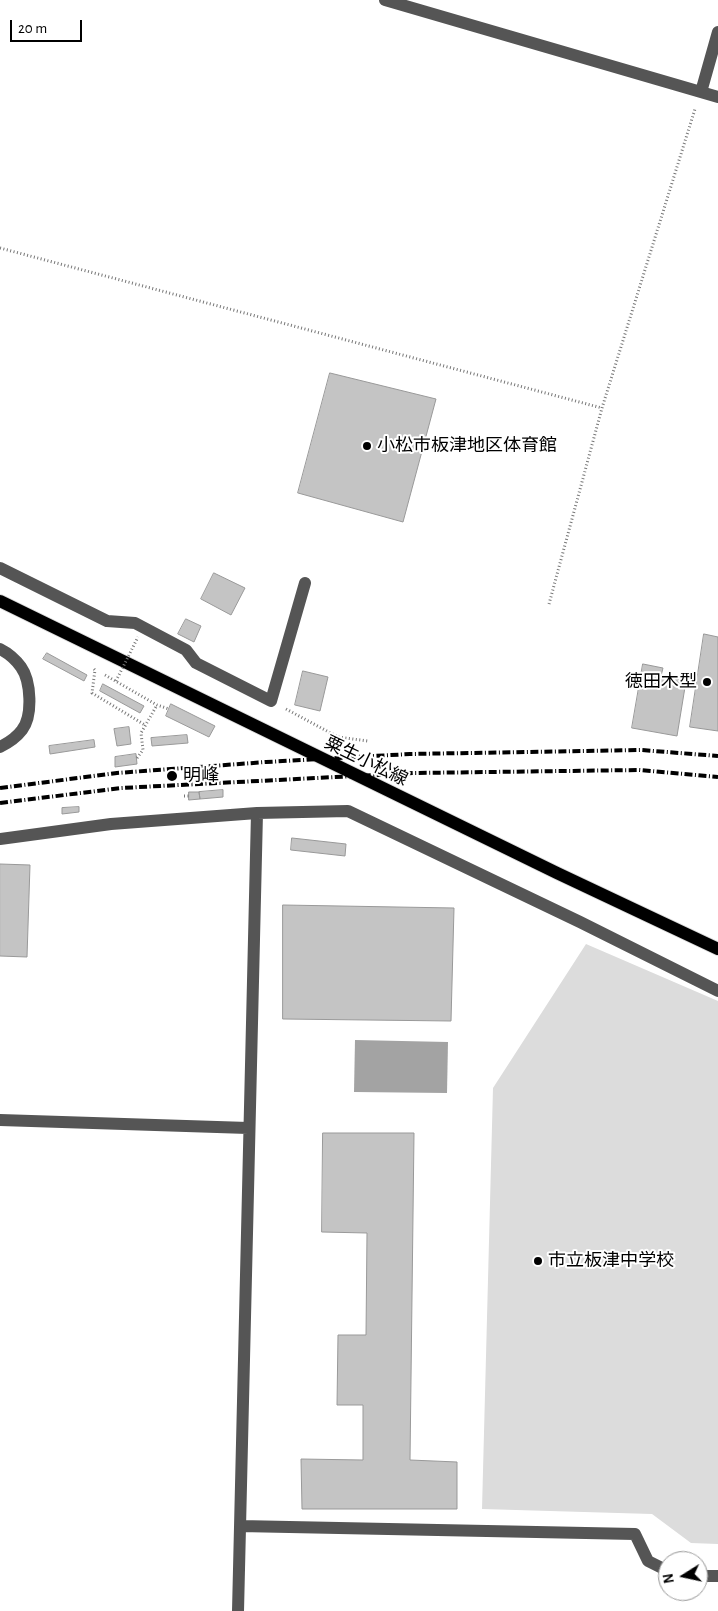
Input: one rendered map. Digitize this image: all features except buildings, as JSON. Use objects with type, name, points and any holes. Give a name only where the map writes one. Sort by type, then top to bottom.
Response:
[{"type":"main road","name":"粟生小松線","points":[[0,601],[530,860],[718,949]]},
{"type":"street","points":[[385,0],[718,97]]},
{"type":"street","points":[[701,92],[718,32]]},
{"type":"street","points":[[0,568],[107,621],[135,623],[186,650],[196,663],[271,701],[305,583]]},
{"type":"street","points":[[0,649],[7,653],[22,668],[28,687],[30,708],[23,729],[10,742],[0,747]]},
{"type":"street","points":[[0,839],[111,824],[257,813],[348,811],[580,922],[718,991]]},
{"type":"street","points":[[238,1611],[257,813]]},
{"type":"street","points":[[0,1120],[248,1128]]},
{"type":"street","points":[[240,1526],[635,1534],[648,1561],[658,1566]]},
{"type":"path","points":[[549,604],[602,408],[701,92]]},
{"type":"path","points":[[0,248],[602,408]]},
{"type":"path","points":[[138,637],[116,681],[157,705],[169,709]]},
{"type":"path","points":[[88,666],[95,670],[92,693],[145,725]]},
{"type":"path","points":[[271,701],[338,736],[368,741]]},
{"type":"path","points":[[137,758],[143,750],[141,733],[157,705]]},
{"type":"path","points":[[184,796],[189,796]]},
{"type":"shaded area","points":[[586,944],[718,1001],[718,1544],[691,1543],[652,1514],[482,1509],[493,1088]]},
{"type":"shaded area","points":[[355,1040],[448,1042],[447,1093],[354,1092]]},
{"type":"railway","points":[[0,788],[117,773],[410,754],[641,750],[718,756]]},
{"type":"railway","points":[[0,803],[121,788],[414,773],[639,770],[718,777]]},
{"type":"place","name":"小松市板津地区体育館","points":[[367,446]]},
{"type":"place","name":"徳田木型","points":[[707,682]]},
{"type":"place","name":"明峰","points":[[172,776]]},
{"type":"place","name":"市立板津中学校","points":[[538,1261]]}]
